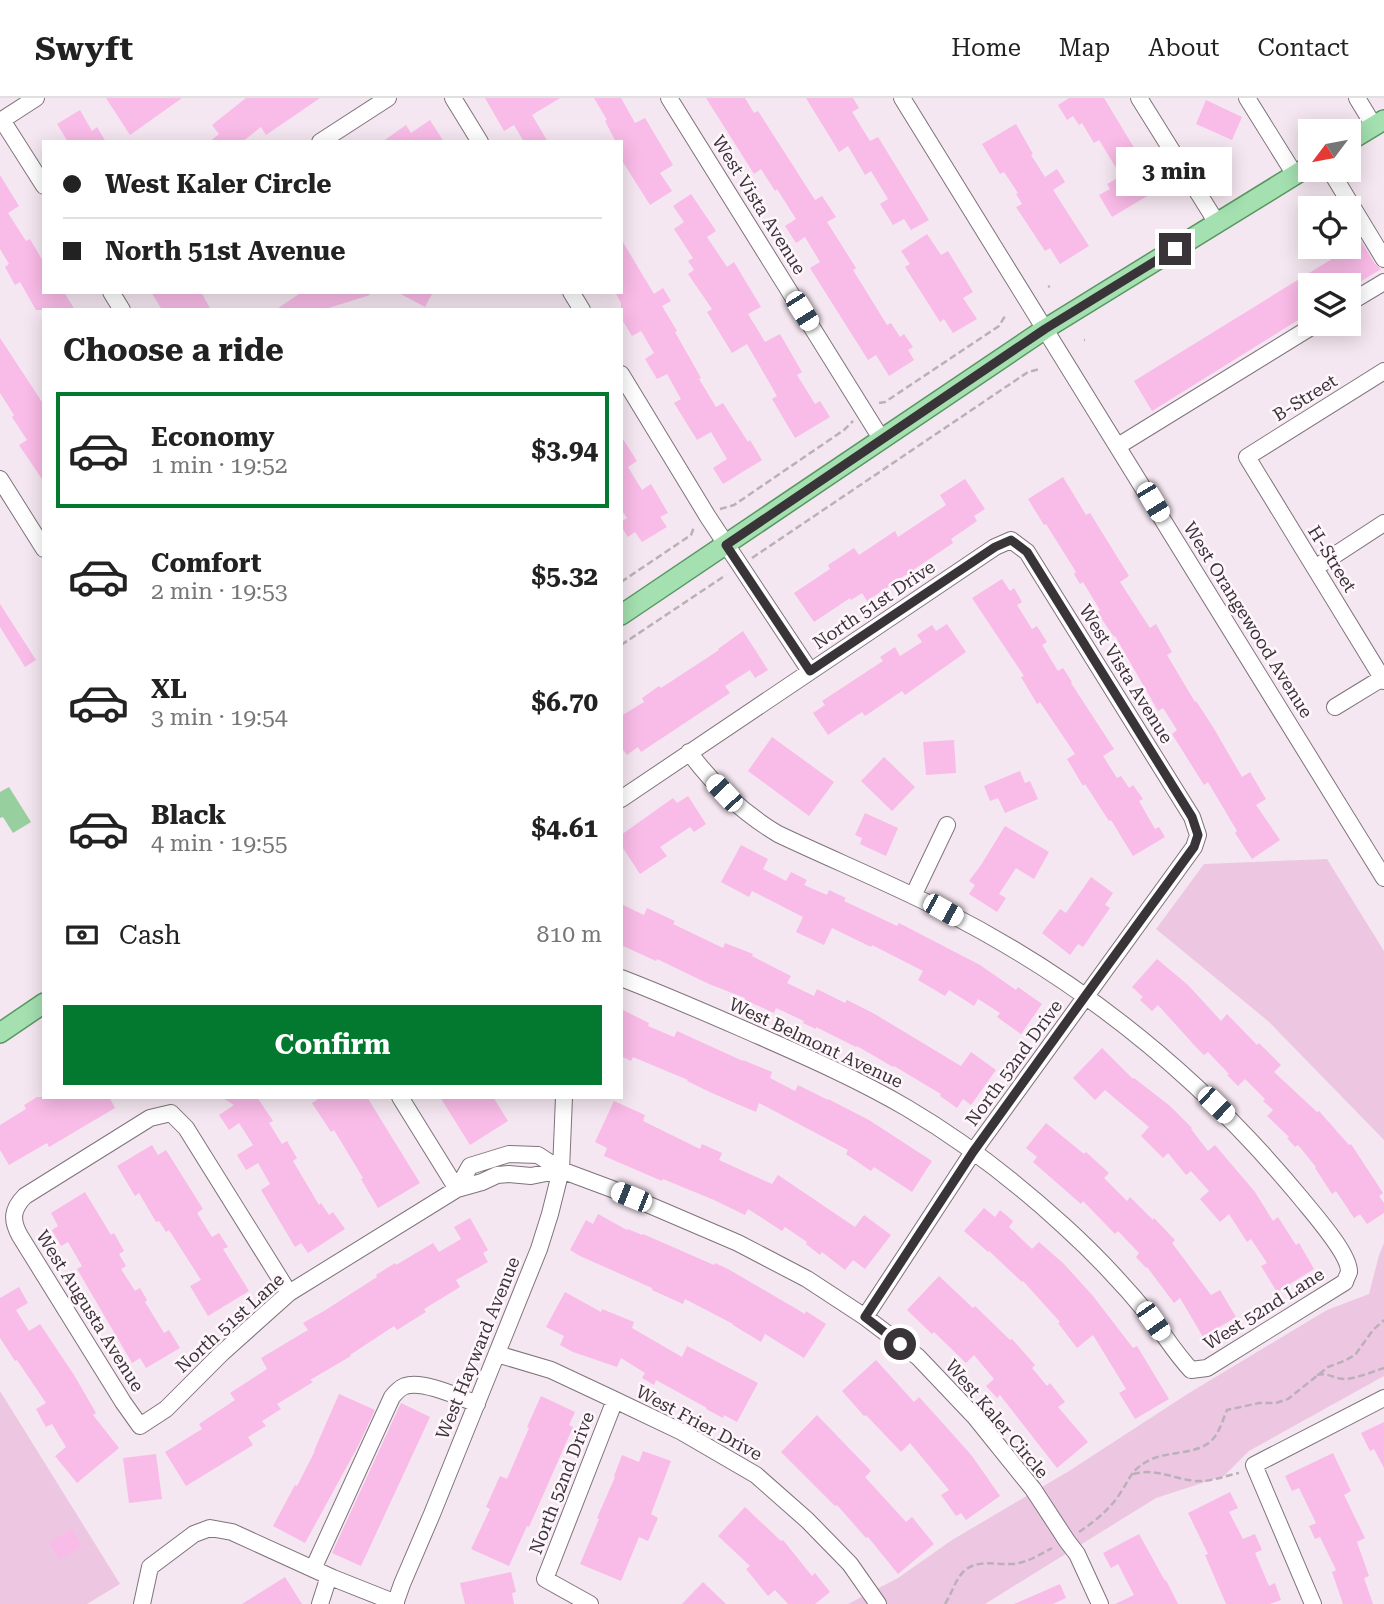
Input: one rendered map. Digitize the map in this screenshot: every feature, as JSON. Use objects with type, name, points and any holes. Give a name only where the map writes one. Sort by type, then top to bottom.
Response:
[{"type":"main road","points":[[1362,133],[1379,123]]},
{"type":"main road","points":[[623,614],[1045,329],[1298,173]]},
{"type":"main road","points":[[0,1033],[42,1004]]},
{"type":"street","points":[[36,98],[2,120],[42,183]]},
{"type":"street","points":[[323,140],[388,98]]},
{"type":"street","points":[[453,98],[479,140]]},
{"type":"street","name":"West Vista Avenue","points":[[669,98],[882,440]]},
{"type":"street","name":"West Orangewood Avenue","points":[[902,98],[1384,878]]},
{"type":"street","points":[[1139,98],[1217,223]]},
{"type":"street","points":[[1247,98],[1298,164]]},
{"type":"street","points":[[1357,98],[1379,123]]},
{"type":"street","points":[[1337,182],[1384,260]]},
{"type":"street","points":[[1361,296],[1384,282]]},
{"type":"street","points":[[1118,446],[1298,335]]},
{"type":"street","name":"B-Street","points":[[1247,457],[1384,371]]},
{"type":"street","points":[[623,377],[708,517],[810,671]]},
{"type":"street","name":"H-Street","points":[[1247,457],[1383,678]]},
{"type":"street","points":[[0,479],[42,545]]},
{"type":"street","points":[[1315,568],[1384,523]]},
{"type":"street","name":"West Vista Avenue","points":[[1011,540],[1027,552],[1192,817],[1198,835]]},
{"type":"street","name":"North 51st Drive","points":[[623,798],[995,547],[1011,540]]},
{"type":"street","points":[[1335,708],[1383,678]]},
{"type":"street","points":[[689,752],[724,793],[755,820],[778,834],[943,910],[1086,995]]},
{"type":"street","points":[[913,896],[947,825]]},
{"type":"street","name":"North 52nd Drive","points":[[865,1317],[973,1152],[1194,847],[1198,835]]},
{"type":"street","name":"West Belmont Avenue","points":[[623,979],[869,1086],[973,1152],[1025,1192],[1093,1254],[1124,1286],[1191,1370]]},
{"type":"street","name":"West 52nd Lane","points":[[1086,995],[1142,1038],[1229,1118],[1279,1171],[1314,1214],[1343,1252],[1349,1270],[1345,1282],[1207,1368],[1191,1370]]},
{"type":"street","points":[[401,1099],[457,1189]]},
{"type":"street","name":"West Hayward Avenue","points":[[395,1603],[539,1249],[561,1170],[564,1099]]},
{"type":"street","name":"West Augusta Avenue","points":[[140,1426],[20,1236],[13,1222],[13,1214],[25,1196],[150,1118],[171,1113],[186,1128],[289,1293]]},
{"type":"street","name":"North 51st Lane","points":[[140,1426],[166,1409],[222,1353],[289,1293],[457,1189],[470,1166],[509,1154],[525,1154],[538,1155],[561,1170]]},
{"type":"street","name":"West Kaler Circle","points":[[561,1170],[659,1208],[738,1243],[807,1279],[865,1317],[918,1357],[975,1418],[1032,1489],[1077,1554],[1100,1604]]},
{"type":"street","name":"West Frier Drive","points":[[497,1354],[551,1370],[682,1432],[756,1475],[807,1520],[850,1564],[878,1604]]},
{"type":"street","points":[[313,1569],[392,1396],[407,1385],[421,1384],[477,1404]]},
{"type":"street","points":[[1313,1604],[1254,1465],[1384,1398]]},
{"type":"street","name":"North 52nd Drive","points":[[590,1604],[545,1580],[615,1400]]},
{"type":"street","points":[[142,1604],[150,1567],[194,1534],[210,1528],[232,1532],[395,1603]]},
{"type":"street","points":[[320,1604],[329,1576]]},
{"type":"path","points":[[623,581],[691,535],[694,528],[708,517],[723,507],[734,505],[844,430],[864,411],[885,402],[999,326],[1007,316]]},
{"type":"path","points":[[623,644],[1028,372],[1040,369]]},
{"type":"path","points":[[945,1604],[956,1581],[965,1570],[975,1565],[1028,1561],[1067,1541],[1109,1507],[1130,1475],[1145,1462],[1160,1455],[1181,1453],[1212,1441],[1227,1410],[1288,1399],[1314,1376],[1355,1355],[1384,1320]]},
{"type":"path","points":[[1314,1376],[1325,1373],[1341,1379],[1350,1378],[1384,1368]]},
{"type":"path","points":[[1130,1475],[1147,1471],[1194,1481],[1210,1481],[1241,1473],[1254,1465]]},
{"type":"shaded area","points":[[9,787],[31,822],[13,833],[3,817],[0,818],[0,792]]},
{"type":"shaded area","points":[[1327,859],[1384,951],[1384,1140],[1268,1021],[1156,929],[1204,864]]},
{"type":"shaded area","points":[[1384,1243],[1384,1376],[1249,1451],[1224,1476],[1156,1498],[985,1604],[848,1604],[898,1578],[952,1540],[1069,1471],[1189,1393],[1327,1310],[1369,1294]]},
{"type":"shaded area","points":[[0,1391],[120,1584],[87,1604],[0,1604]]},
{"type":"building","points":[[106,98],[182,98],[130,135]]},
{"type":"building","points":[[246,98],[320,98],[266,135],[261,127],[245,140],[212,140],[219,134],[212,125]]},
{"type":"building","points":[[485,98],[560,98],[532,115],[547,140],[523,140],[514,125],[504,131]]},
{"type":"building","points":[[594,98],[621,98],[635,123],[645,118],[673,165],[660,173],[672,191],[650,205],[623,162],[623,140],[615,140],[605,121],[607,120]]},
{"type":"building","points":[[706,98],[745,98],[754,113],[758,111],[815,200],[822,196],[836,217],[827,222],[856,268],[853,270],[887,325],[891,323],[900,337],[904,334],[913,347],[908,350],[914,360],[889,376],[876,355],[868,360],[810,268],[820,262],[805,237],[796,243],[785,226],[796,219],[761,169],[754,174]]},
{"type":"building","points":[[806,98],[853,98],[859,108],[852,112],[870,141],[878,137],[929,220],[911,230],[904,219],[893,225],[880,204],[888,199],[871,171],[865,175],[848,146],[839,152]]},
{"type":"building","points":[[1069,98],[1104,98],[1159,189],[1112,217],[1099,195],[1110,189],[1107,184],[1121,176],[1099,140],[1094,143],[1082,123],[1079,125],[1073,116],[1067,120],[1058,105]]},
{"type":"building","points":[[1206,100],[1242,117],[1232,140],[1196,124]]},
{"type":"building","points":[[80,110],[92,131],[97,127],[105,140],[67,140],[57,124]]},
{"type":"building","points":[[430,120],[443,140],[385,140],[406,125],[411,133]]},
{"type":"building","points":[[1016,124],[1045,177],[1057,169],[1065,182],[1053,190],[1089,246],[1060,264],[1050,248],[1045,251],[1016,207],[1022,204],[1016,194],[1018,193],[1004,172],[1000,174],[982,144]]},
{"type":"building","points":[[0,175],[19,206],[8,213],[26,241],[30,239],[42,260],[42,294],[65,294],[74,308],[36,310],[20,282],[15,285],[5,267],[9,264],[0,249]]},
{"type":"building","points":[[691,194],[716,231],[707,237],[727,267],[734,262],[761,307],[748,314],[765,342],[780,334],[802,372],[797,375],[815,404],[820,401],[830,417],[795,438],[772,399],[777,396],[747,344],[732,353],[707,312],[712,309],[688,274],[694,270],[688,261],[693,258],[674,229],[684,222],[673,206]]},
{"type":"building","points":[[927,234],[941,255],[948,251],[973,292],[963,298],[977,319],[953,333],[944,319],[940,322],[905,267],[910,264],[901,251]]},
{"type":"building","points":[[1361,241],[1381,269],[1361,281],[1361,273],[1309,273],[1332,259],[1361,259]]},
{"type":"building","points":[[623,242],[654,294],[663,288],[671,301],[662,306],[716,407],[723,403],[762,460],[723,484],[713,468],[727,459],[711,432],[697,440],[674,403],[681,399],[667,374],[657,379],[645,359],[654,353],[641,331],[632,336],[623,321],[621,303],[616,294],[623,294]]},
{"type":"building","points":[[1298,280],[1298,320],[1152,411],[1134,381]]},
{"type":"building","points":[[152,294],[202,294],[210,308],[161,308]]},
{"type":"building","points":[[299,294],[370,295],[328,308],[278,308]]},
{"type":"building","points":[[401,294],[432,294],[425,307]]},
{"type":"building","points":[[0,338],[42,402],[42,479],[19,445],[27,440],[0,393]]},
{"type":"building","points":[[623,439],[637,461],[628,467],[642,490],[651,484],[668,513],[660,517],[667,527],[642,542],[635,532],[628,537],[623,529],[623,521],[627,518],[623,512]]},
{"type":"building","points":[[1063,477],[1086,515],[1090,513],[1129,576],[1120,582],[1150,628],[1156,624],[1172,652],[1167,655],[1242,777],[1250,772],[1266,799],[1256,805],[1280,840],[1252,859],[1208,782],[1204,785],[1172,734],[1177,730],[1163,708],[1158,711],[1115,636],[1097,612],[1100,610],[1083,582],[1080,584],[1074,574],[1076,572],[1028,499]]},
{"type":"building","points":[[965,479],[985,509],[974,516],[977,521],[951,539],[953,543],[867,601],[862,593],[814,622],[794,593],[830,569],[828,565],[854,548],[859,555],[895,531],[898,537],[946,505],[940,495]]},
{"type":"building","points":[[1002,579],[1010,591],[1014,588],[1022,602],[1017,605],[1032,629],[1037,626],[1047,642],[1042,645],[1058,671],[1063,668],[1114,749],[1103,756],[1117,778],[1121,776],[1129,788],[1133,785],[1143,799],[1139,801],[1155,829],[1159,827],[1165,837],[1133,856],[1111,820],[1109,821],[1085,784],[1083,786],[1067,759],[1075,754],[1040,702],[1037,704],[1021,677],[1024,676],[972,598]]},
{"type":"building","points":[[0,604],[36,660],[25,667],[0,627]]},
{"type":"building","points":[[947,624],[966,652],[905,695],[902,691],[865,716],[862,712],[828,735],[813,713],[825,705],[822,701],[883,661],[880,657],[895,647],[900,656],[922,642],[917,635],[932,625],[936,631]]},
{"type":"building","points":[[743,631],[768,670],[755,678],[750,670],[725,686],[730,693],[641,752],[638,747],[627,755],[623,750],[623,715],[644,702],[642,698],[659,686],[661,688]]},
{"type":"building","points":[[772,737],[834,782],[809,816],[748,771]]},
{"type":"building","points":[[954,740],[956,773],[926,775],[923,742]]},
{"type":"building","points":[[884,757],[915,787],[892,811],[861,781]]},
{"type":"building","points":[[1020,771],[1025,783],[1030,781],[1038,799],[1005,813],[998,798],[990,801],[984,786]]},
{"type":"building","points":[[688,796],[706,824],[694,832],[690,827],[660,847],[667,856],[640,874],[623,848],[623,834],[673,798],[677,803]]},
{"type":"building","points":[[865,813],[898,828],[886,856],[860,844],[862,838],[855,835]]},
{"type":"building","points":[[1005,826],[1049,852],[1034,879],[1016,868],[999,894],[1006,898],[997,912],[969,894],[975,885],[969,881]]},
{"type":"building","points":[[741,845],[768,859],[763,869],[786,881],[791,872],[807,880],[804,885],[827,895],[829,890],[846,898],[844,901],[897,926],[899,923],[980,965],[1042,1004],[1021,1034],[997,1017],[1000,1013],[978,999],[974,1006],[949,990],[945,996],[918,980],[923,971],[872,945],[871,947],[832,928],[824,945],[796,932],[803,917],[752,891],[749,897],[721,882]]},
{"type":"building","points":[[1091,877],[1113,893],[1105,905],[1110,908],[1083,947],[1078,944],[1070,955],[1042,933],[1060,909],[1066,913]]},
{"type":"building","points":[[623,905],[644,915],[647,908],[723,948],[725,943],[753,954],[752,956],[791,976],[787,983],[814,996],[817,989],[845,1003],[847,1000],[961,1066],[971,1052],[996,1070],[971,1105],[963,1099],[957,1108],[940,1096],[941,1094],[857,1046],[803,1023],[804,1021],[776,1008],[774,1013],[657,959],[656,961],[623,946]]},
{"type":"building","points":[[1157,959],[1188,985],[1221,1021],[1227,1014],[1281,1065],[1274,1072],[1319,1111],[1349,1145],[1351,1144],[1383,1193],[1379,1196],[1384,1203],[1384,1213],[1367,1224],[1360,1214],[1354,1218],[1336,1191],[1332,1194],[1316,1167],[1298,1145],[1295,1147],[1287,1138],[1289,1137],[1267,1116],[1273,1110],[1263,1101],[1265,1099],[1245,1079],[1238,1086],[1208,1052],[1204,1055],[1158,1005],[1152,1011],[1140,1000],[1143,997],[1132,987]]},
{"type":"building","points":[[623,1010],[649,1023],[648,1026],[674,1037],[677,1031],[772,1072],[770,1078],[795,1091],[798,1085],[828,1099],[869,1120],[932,1161],[912,1192],[874,1167],[871,1171],[846,1154],[848,1150],[759,1103],[756,1112],[633,1057],[631,1061],[623,1057]]},
{"type":"building","points":[[1102,1048],[1133,1079],[1170,1106],[1192,1128],[1208,1151],[1215,1145],[1255,1192],[1273,1221],[1278,1217],[1296,1245],[1299,1243],[1314,1269],[1277,1292],[1261,1266],[1267,1263],[1251,1239],[1247,1242],[1229,1214],[1220,1222],[1200,1199],[1209,1191],[1191,1171],[1186,1175],[1168,1153],[1163,1158],[1141,1136],[1149,1127],[1105,1090],[1095,1100],[1073,1078]]},
{"type":"building","points":[[37,1097],[110,1099],[115,1108],[49,1147],[47,1143],[9,1165],[0,1150],[0,1125],[26,1109],[24,1105]]},
{"type":"building","points":[[224,1099],[258,1099],[273,1121],[269,1123],[282,1144],[287,1141],[297,1158],[293,1161],[319,1205],[321,1203],[329,1215],[333,1212],[345,1229],[308,1253],[301,1243],[295,1247],[261,1190],[270,1184],[258,1163],[246,1170],[237,1155],[253,1145],[239,1123],[229,1130],[219,1115],[234,1105]]},
{"type":"building","points":[[318,1099],[368,1099],[420,1183],[378,1208],[334,1130],[331,1132],[312,1103]]},
{"type":"building","points":[[441,1099],[494,1099],[508,1121],[470,1145]]},
{"type":"building","points":[[614,1101],[645,1115],[643,1121],[700,1149],[702,1144],[722,1153],[719,1160],[772,1184],[778,1175],[855,1227],[864,1215],[891,1235],[865,1269],[853,1260],[845,1270],[822,1252],[820,1255],[785,1227],[782,1231],[748,1209],[745,1215],[604,1156],[607,1148],[595,1142]]},
{"type":"building","points":[[1046,1123],[1084,1154],[1086,1152],[1109,1173],[1104,1178],[1127,1201],[1130,1197],[1153,1220],[1154,1218],[1175,1240],[1172,1243],[1211,1295],[1220,1290],[1236,1317],[1203,1337],[1180,1298],[1174,1303],[1147,1267],[1136,1257],[1139,1253],[1118,1231],[1115,1234],[1083,1201],[1081,1204],[1033,1162],[1037,1157],[1026,1148]]},
{"type":"building","points":[[152,1145],[158,1155],[166,1150],[203,1209],[197,1213],[212,1237],[219,1233],[228,1247],[223,1249],[249,1291],[208,1316],[190,1286],[201,1280],[169,1230],[166,1232],[159,1221],[156,1222],[139,1193],[135,1196],[117,1166]]},
{"type":"building","points":[[85,1192],[124,1251],[119,1254],[126,1266],[121,1269],[135,1291],[140,1288],[147,1300],[145,1302],[164,1333],[169,1330],[180,1348],[146,1368],[140,1358],[132,1363],[77,1269],[82,1266],[68,1242],[61,1246],[52,1230],[58,1226],[51,1213]]},
{"type":"building","points":[[984,1208],[995,1217],[1000,1210],[1013,1221],[1009,1227],[1032,1249],[1039,1242],[1063,1263],[1093,1296],[1133,1348],[1137,1346],[1169,1399],[1135,1419],[1119,1393],[1126,1389],[1093,1335],[1077,1348],[1058,1323],[1060,1322],[1023,1281],[964,1231]]},
{"type":"building","points":[[598,1214],[627,1230],[728,1269],[826,1324],[804,1358],[765,1334],[761,1342],[685,1299],[683,1304],[580,1256],[570,1250],[586,1220],[593,1224]]},
{"type":"building","points":[[470,1218],[488,1250],[483,1253],[488,1262],[456,1280],[460,1287],[424,1309],[426,1312],[397,1330],[394,1326],[277,1404],[281,1409],[262,1421],[266,1426],[248,1437],[253,1445],[186,1486],[165,1452],[202,1429],[199,1424],[235,1400],[230,1393],[267,1369],[261,1358],[308,1330],[303,1323],[395,1263],[396,1265],[433,1243],[439,1252],[461,1239],[454,1227]]},
{"type":"building","points":[[939,1276],[1012,1339],[1035,1365],[1032,1368],[1047,1386],[1050,1383],[1065,1402],[1058,1407],[1088,1442],[1057,1468],[1000,1395],[997,1398],[986,1386],[994,1379],[974,1355],[966,1363],[907,1310]]},
{"type":"building","points":[[19,1287],[28,1303],[16,1310],[29,1331],[40,1324],[74,1375],[96,1413],[93,1415],[119,1448],[77,1483],[55,1456],[66,1447],[52,1424],[46,1427],[36,1409],[46,1403],[0,1338],[0,1298]]},
{"type":"building","points":[[565,1292],[601,1312],[602,1309],[634,1322],[632,1328],[682,1357],[687,1346],[758,1383],[737,1422],[724,1415],[723,1418],[656,1380],[654,1385],[642,1378],[645,1373],[621,1358],[617,1367],[560,1345],[564,1336],[546,1327]]},
{"type":"building","points":[[876,1360],[914,1402],[919,1397],[972,1456],[1000,1496],[966,1520],[961,1513],[956,1516],[941,1495],[949,1490],[910,1443],[901,1452],[866,1415],[864,1416],[842,1391]]},
{"type":"building","points":[[339,1394],[375,1410],[305,1543],[273,1526],[315,1451]]},
{"type":"building","points":[[541,1396],[575,1412],[569,1425],[573,1427],[509,1566],[471,1549],[490,1509],[486,1507],[500,1476],[507,1479]]},
{"type":"building","points":[[401,1403],[430,1417],[361,1566],[332,1553]]},
{"type":"building","points":[[817,1415],[871,1471],[865,1477],[906,1522],[912,1517],[934,1544],[898,1574],[868,1537],[866,1538],[837,1505],[835,1506],[781,1452]]},
{"type":"building","points":[[1384,1422],[1384,1468],[1374,1449],[1370,1451],[1361,1433]]},
{"type":"building","points":[[643,1451],[671,1461],[651,1514],[658,1518],[648,1541],[639,1537],[621,1581],[580,1564],[622,1455],[639,1462]]},
{"type":"building","points":[[1333,1453],[1351,1491],[1344,1495],[1365,1538],[1357,1542],[1369,1576],[1364,1578],[1373,1604],[1343,1604],[1332,1572],[1336,1570],[1320,1537],[1315,1539],[1309,1526],[1316,1523],[1299,1488],[1292,1491],[1285,1476]]},
{"type":"building","points":[[156,1454],[162,1499],[129,1503],[123,1458]]},
{"type":"building","points":[[1230,1492],[1238,1508],[1229,1512],[1243,1539],[1255,1534],[1262,1550],[1255,1553],[1269,1586],[1275,1583],[1281,1600],[1270,1604],[1226,1604],[1205,1555],[1208,1554],[1188,1513]]},
{"type":"building","points":[[745,1507],[783,1540],[812,1576],[815,1573],[830,1592],[815,1604],[788,1604],[775,1590],[768,1596],[746,1569],[750,1566],[718,1536]]},
{"type":"building","points":[[72,1529],[82,1546],[59,1560],[49,1543]]},
{"type":"building","points":[[1139,1534],[1178,1604],[1115,1604],[1134,1595],[1118,1564],[1111,1568],[1103,1553]]},
{"type":"building","points":[[511,1572],[516,1592],[512,1593],[514,1604],[465,1604],[460,1583]]},
{"type":"building","points":[[285,1577],[302,1604],[242,1604]]},
{"type":"building","points":[[703,1582],[726,1604],[682,1604]]},
{"type":"building","points":[[1060,1584],[1066,1598],[1053,1604],[1014,1604]]},
{"type":"route","points":[[900,1344],[865,1317],[973,1152],[1194,847],[1198,835],[1192,817],[1027,552],[1011,540],[995,547],[810,671],[726,545],[1045,329],[1175,249]]}]
